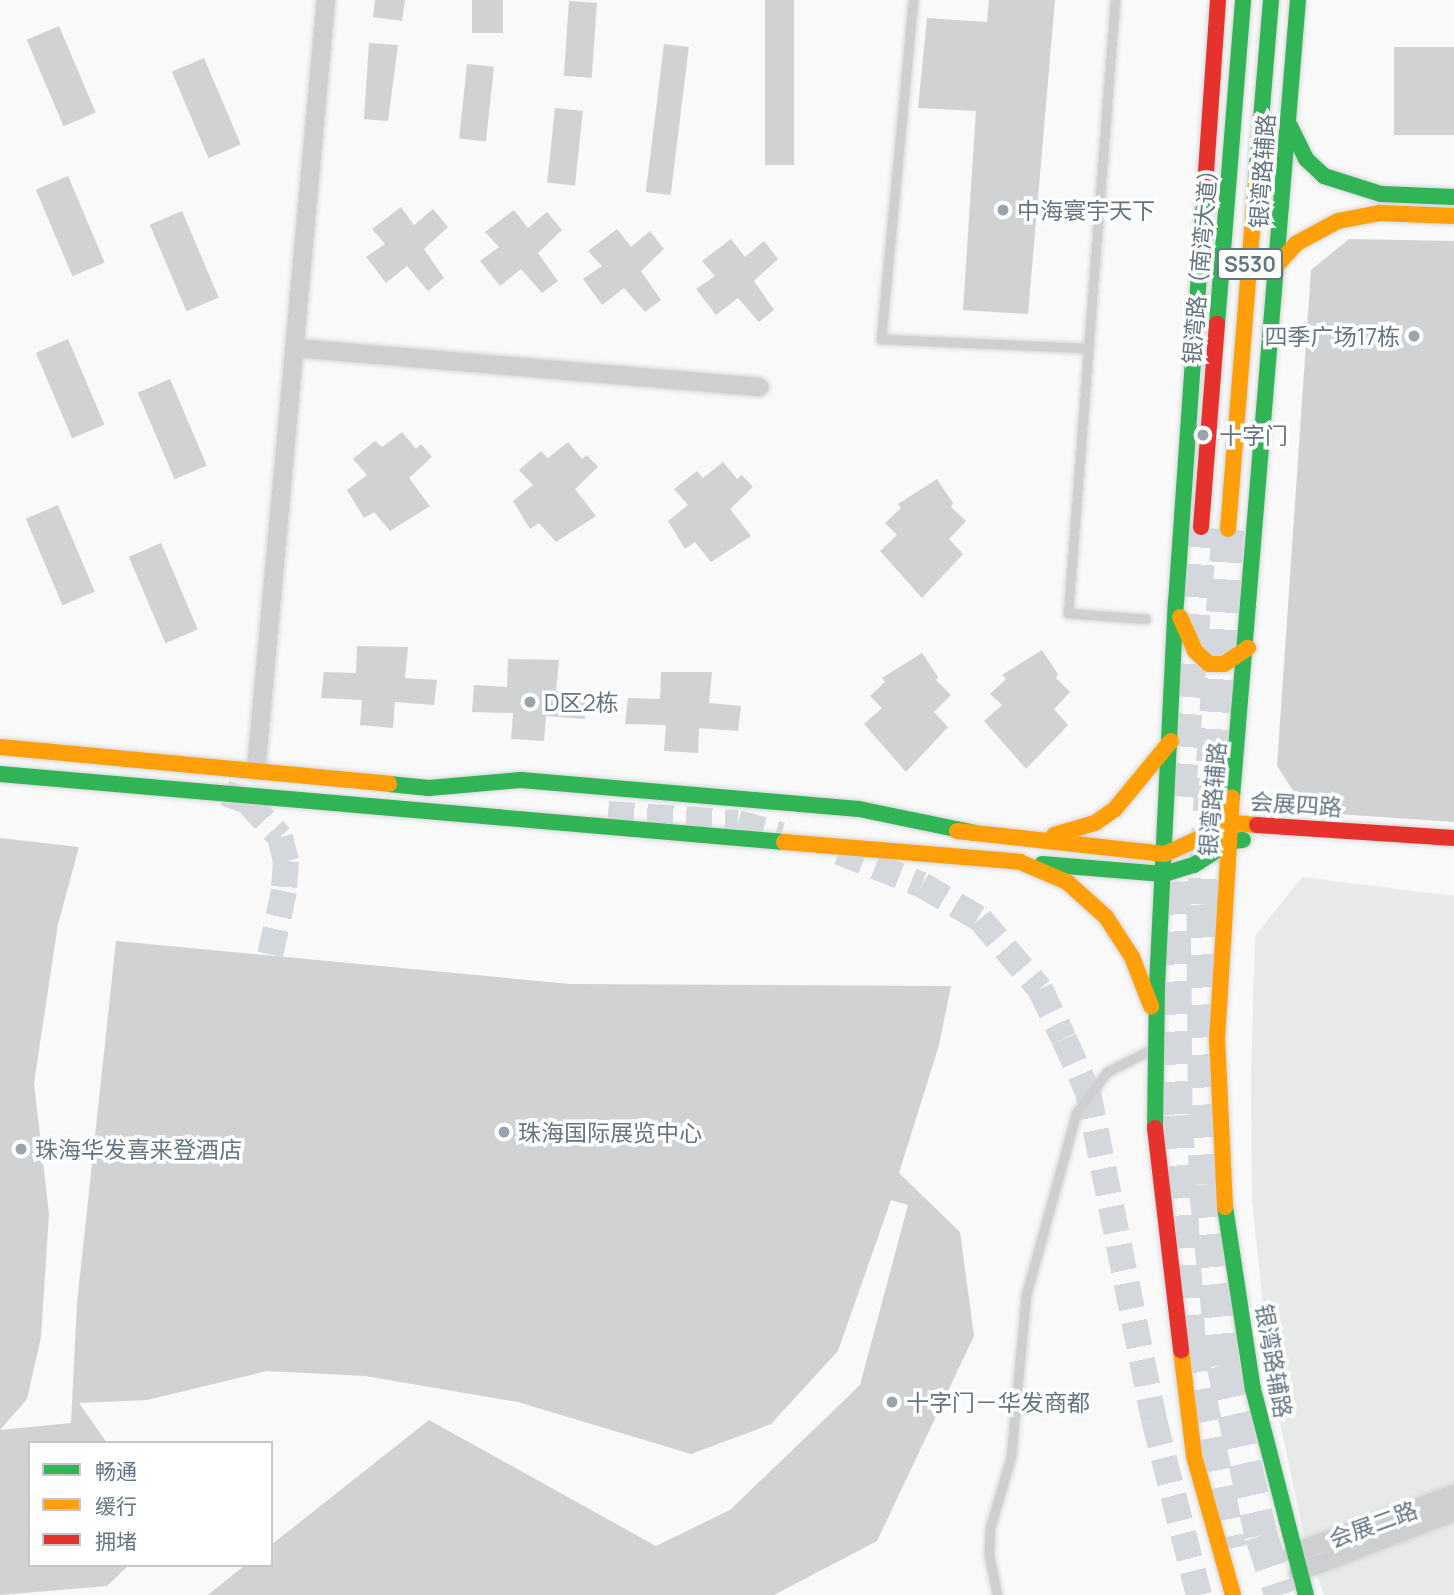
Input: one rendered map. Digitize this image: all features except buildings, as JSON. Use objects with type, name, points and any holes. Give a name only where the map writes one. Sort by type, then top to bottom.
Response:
[{"type":"main road","name":"银湾路辅路","points":[[1218,0],[1176,603],[1157,1021],[1155,1148],[1194,1456],[1233,1595]]},
{"type":"main road","name":"银湾路（南湾大道）","points":[[1201,527],[1243,0]]},
{"type":"main road","name":"S530","points":[[1228,529],[1271,0]]},
{"type":"main road","name":"银湾路辅路","points":[[1298,0],[1217,1040],[1223,1192],[1253,1389],[1293,1553],[1306,1595]]},
{"type":"main road","points":[[1289,124],[1306,159],[1324,176],[1381,194],[1454,197]]},
{"type":"main road","points":[[1278,264],[1315,231],[1338,221],[1380,213],[1454,216]]},
{"type":"main road","points":[[1176,603],[1184,632],[1209,664],[1224,664],[1248,648]]},
{"type":"main road","points":[[1031,838],[1067,834],[1105,816],[1147,775],[1171,741]]},
{"type":"main road","points":[[0,747],[429,788],[481,799],[891,843],[975,833]]},
{"type":"main road","points":[[0,774],[1164,874],[1194,865],[1231,841]]},
{"type":"main road","points":[[429,788],[535,781],[885,811],[975,833]]},
{"type":"main road","points":[[876,823],[1165,854]]},
{"type":"main road","name":"会展四路","points":[[1165,854],[1233,823],[1454,838]]},
{"type":"main road","name":"会展四路","points":[[1231,841],[1275,838],[1454,854]]},
{"type":"main road","points":[[1020,862],[1067,882],[1106,917],[1132,957],[1157,1021]]},
{"type":"street","points":[[256,771],[326,0]]},
{"type":"street","points":[[295,348],[759,387]]},
{"type":"street","name":"会展二路","points":[[1293,1553],[1454,1494]]},
{"type":"street","name":"会展二路","points":[[1298,1572],[1454,1512]]},
{"type":"lane","points":[[913,0],[881,338],[1087,348]]},
{"type":"lane","points":[[1115,0],[1068,613],[1146,619]]},
{"type":"lane","points":[[997,1595],[989,1555],[990,1528],[1011,1456],[1026,1295],[1076,1113],[1107,1072],[1157,1047]]},
{"type":"shaded area","points":[[1302,877],[1454,896],[1454,1595],[1324,1595],[1305,1541],[1271,1380],[1252,1202],[1251,1074],[1255,936]]},
{"type":"tunnel","points":[[1179,796],[1201,527]]},
{"type":"tunnel","points":[[1228,529],[1203,904],[1205,1184],[1223,1365],[1261,1535],[1281,1595]]},
{"type":"tunnel","points":[[225,793],[247,801],[280,837],[286,861],[284,891],[270,956]]},
{"type":"tunnel","points":[[608,814],[738,823],[781,835]]},
{"type":"tunnel","points":[[839,852],[922,885],[980,919],[1040,989],[1088,1092],[1154,1420],[1199,1595]]},
{"type":"tunnel","points":[[1174,881],[1176,1115],[1189,1340],[1230,1548]]},
{"type":"traffic: fast","points":[[1217,324],[1243,0]]},
{"type":"traffic: fast","points":[[1256,179],[1271,0]]},
{"type":"traffic: fast","points":[[1232,797],[1298,0]]},
{"type":"traffic: fast","points":[[1290,126],[1306,159],[1324,176],[1381,194],[1454,197]]},
{"type":"traffic: fast","points":[[1155,1128],[1157,986],[1176,603],[1205,186]]},
{"type":"traffic: fast","points":[[0,774],[784,842]]},
{"type":"traffic: fast","points":[[389,784],[429,788],[521,780],[859,809],[975,833]]},
{"type":"traffic: fast","points":[[1042,864],[1164,874],[1194,865],[1231,841],[1243,840]]},
{"type":"traffic: fast","points":[[1225,1207],[1253,1389],[1306,1595]]},
{"type":"traffic: slow","points":[[1228,529],[1256,179]]},
{"type":"traffic: slow","points":[[1278,264],[1297,243],[1338,221],[1380,213],[1454,216]]},
{"type":"traffic: slow","points":[[1180,617],[1195,651],[1209,664],[1224,664],[1248,648]]},
{"type":"traffic: slow","points":[[1054,835],[1095,823],[1115,809],[1171,741]]},
{"type":"traffic: slow","points":[[0,747],[389,784]]},
{"type":"traffic: slow","points":[[1225,1207],[1217,1040],[1232,797]]},
{"type":"traffic: slow","points":[[957,831],[1165,854],[1233,823],[1257,825]]},
{"type":"traffic: slow","points":[[784,842],[1020,862],[1067,882],[1106,917],[1132,957],[1151,1006]]},
{"type":"traffic: slow","points":[[1181,1350],[1194,1456],[1233,1595]]},
{"type":"traffic: jam","points":[[1205,186],[1218,0]]},
{"type":"traffic: jam","points":[[1201,527],[1217,324]]},
{"type":"traffic: jam","points":[[1257,825],[1454,838]]},
{"type":"traffic: jam","points":[[1155,1128],[1181,1350]]},
{"type":"place","name":"中海寰宇天下","points":[[1003,210]]},
{"type":"place","name":"四季广场17栋","points":[[1414,336]]},
{"type":"place","name":"十字门","points":[[1203,435]]},
{"type":"place","name":"D区2栋","points":[[530,702]]},
{"type":"place","name":"珠海国际展览中心","points":[[504,1132]]},
{"type":"place","name":"珠海华发喜来登酒店","points":[[21,1149]]},
{"type":"place","name":"十字门－华发商都","points":[[892,1402]]}]
